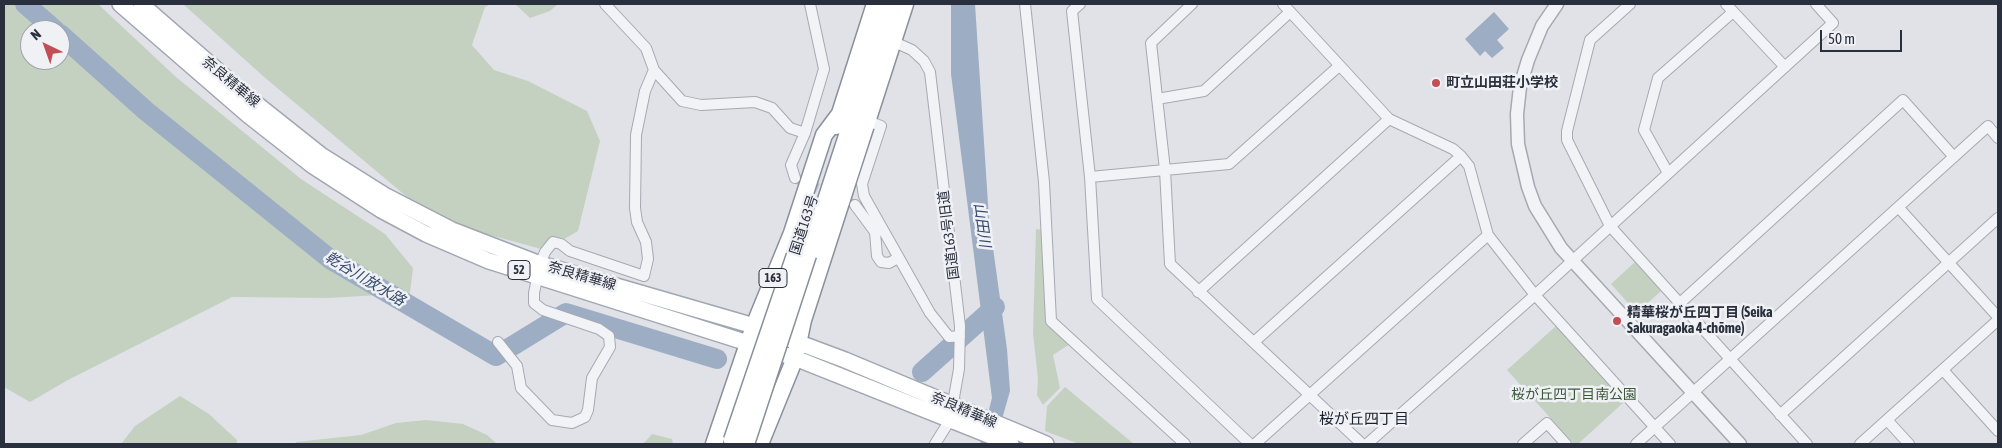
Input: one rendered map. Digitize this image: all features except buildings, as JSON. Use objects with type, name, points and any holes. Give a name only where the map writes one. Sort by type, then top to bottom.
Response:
[{"type":"highway","name":"国道163号","points":[[802,253],[839,115],[875,4]]},
{"type":"highway","name":"国道163号","points":[[736,443],[890,4]]},
{"type":"highway","points":[[760,444],[797,350],[905,4]]},
{"type":"highway","name":"163","points":[[714,444],[754,326],[792,233],[824,135],[839,115]]},
{"type":"main road","name":"奈良精華線","points":[[120,4],[248,115],[333,180],[426,234],[489,260],[539,270],[754,326],[797,350],[976,423],[1014,438],[1046,444]]},
{"type":"main road","name":"奈良精華線","points":[[141,4],[248,97],[351,175],[452,230],[539,270],[749,344],[797,350]]},
{"type":"street","points":[[605,4],[646,48],[654,70],[682,101],[701,105],[755,102],[772,108],[790,128],[805,133]]},
{"type":"street","points":[[794,178],[791,165],[805,133],[824,69],[810,4]]},
{"type":"street","points":[[1024,4],[1044,181],[1052,321],[1185,444]]},
{"type":"street","points":[[1080,4],[1072,11],[1090,177],[1097,299],[1250,444]]},
{"type":"street","points":[[1283,4],[1389,119],[1453,149],[1461,156],[1469,166],[1488,235],[1535,295],[1670,444]]},
{"type":"street","points":[[1557,4],[1542,26],[1520,86],[1517,114],[1518,144],[1528,188],[1535,206],[1552,236],[1572,260],[1740,444]]},
{"type":"street","points":[[1630,4],[1590,40],[1567,131],[1567,140],[1610,226],[1807,444]]},
{"type":"street","points":[[1367,444],[1535,295],[1833,23],[1816,4]]},
{"type":"street","points":[[1187,6],[1151,43],[1165,170],[1170,264],[1362,444]]},
{"type":"street","points":[[1668,173],[1644,130],[1658,78],[1730,8],[1785,67]]},
{"type":"street","points":[[1157,99],[1204,91],[1290,12]]},
{"type":"street","name":"国道163号旧道","points":[[892,41],[912,50],[924,61],[930,72],[960,336],[959,369],[951,412],[935,444]]},
{"type":"street","points":[[1090,177],[1223,166],[1233,161],[1339,66]]},
{"type":"street","points":[[498,342],[517,366],[521,388],[552,420],[572,423],[585,417],[588,410],[592,378],[610,347],[608,336],[599,329],[543,310],[534,303],[539,270],[545,252],[553,242],[561,244],[570,251],[644,276],[648,259],[646,242],[638,222],[636,208],[636,135],[645,91],[654,70]]},
{"type":"street","points":[[1679,304],[1903,100],[1954,157]]},
{"type":"street","points":[[1198,292],[1389,119]]},
{"type":"street","points":[[868,120],[881,126],[862,184],[864,196],[930,313],[949,337],[960,336]]},
{"type":"street","points":[[1636,444],[1988,126],[1998,138]]},
{"type":"street","points":[[1254,342],[1461,156]]},
{"type":"street","points":[[855,205],[875,232],[877,256],[881,262],[889,263],[898,258]]},
{"type":"street","points":[[1860,444],[1998,319],[1949,262],[1898,208]]},
{"type":"street","points":[[1780,415],[1998,218]]},
{"type":"street","points":[[1254,444],[1488,235]]},
{"type":"street","points":[[1943,370],[1998,431]]},
{"type":"street","points":[[1887,420],[1909,444]]},
{"type":"street","points":[[1523,444],[1547,423],[1566,444]]},
{"type":"green space","points":[[4,4],[98,4],[176,77],[301,179],[385,234],[413,268],[410,293],[329,298],[232,297],[68,380],[30,402],[4,387]]},
{"type":"green space","points":[[183,4],[491,4],[485,7],[472,45],[494,70],[528,81],[587,111],[600,141],[578,231],[545,250],[464,228],[419,207],[263,76]]},
{"type":"green space","points":[[515,4],[558,4],[550,11],[530,18]]},
{"type":"green space","points":[[1036,229],[1041,230],[1047,323],[1070,344],[1053,355],[1060,388],[1043,405],[1037,395],[1038,379],[1033,333]]},
{"type":"green space","points":[[1635,262],[1661,291],[1637,313],[1611,284]]},
{"type":"green space","name":"桜が丘四丁目南公園","points":[[1556,326],[1624,402],[1578,444],[1574,444],[1507,370]]},
{"type":"green space","points":[[1065,387],[1134,444],[1079,444],[1045,431],[1047,406]]},
{"type":"green space","points":[[180,396],[209,414],[237,440],[237,444],[121,444],[135,426]]},
{"type":"green space","points":[[426,420],[463,424],[487,435],[497,444],[295,444],[296,442],[361,435],[396,423]]},
{"type":"green space","points":[[652,434],[672,439],[673,444],[643,444]]},
{"type":"water","name":"山田川","points":[[951,4],[975,4],[989,219],[1007,349],[1010,391],[995,444],[980,444],[992,398],[951,74]]},
{"type":"water","points":[[1494,12],[1509,29],[1497,40],[1504,48],[1492,58],[1485,51],[1480,56],[1465,39]]},
{"type":"waterway","name":"乾谷川放水路","points":[[25,4],[43,20]]},
{"type":"waterway","name":"乾谷川放水路","points":[[70,43],[146,111],[330,259],[496,356],[566,313],[717,359]]},
{"type":"waterway","name":"乾谷川放水路","points":[[922,372],[995,307]]},
{"type":"tunnel","points":[[795,178],[855,205]]},
{"type":"place","name":"町立山田荘小学校","points":[[1436,83]]},
{"type":"place","name":"精華桜が丘四丁目 (Seika Sakuragaoka 4-chōme)","points":[[1617,321]]},
{"type":"district","name":"桜が丘四丁目","points":[[1364,419]]}]
